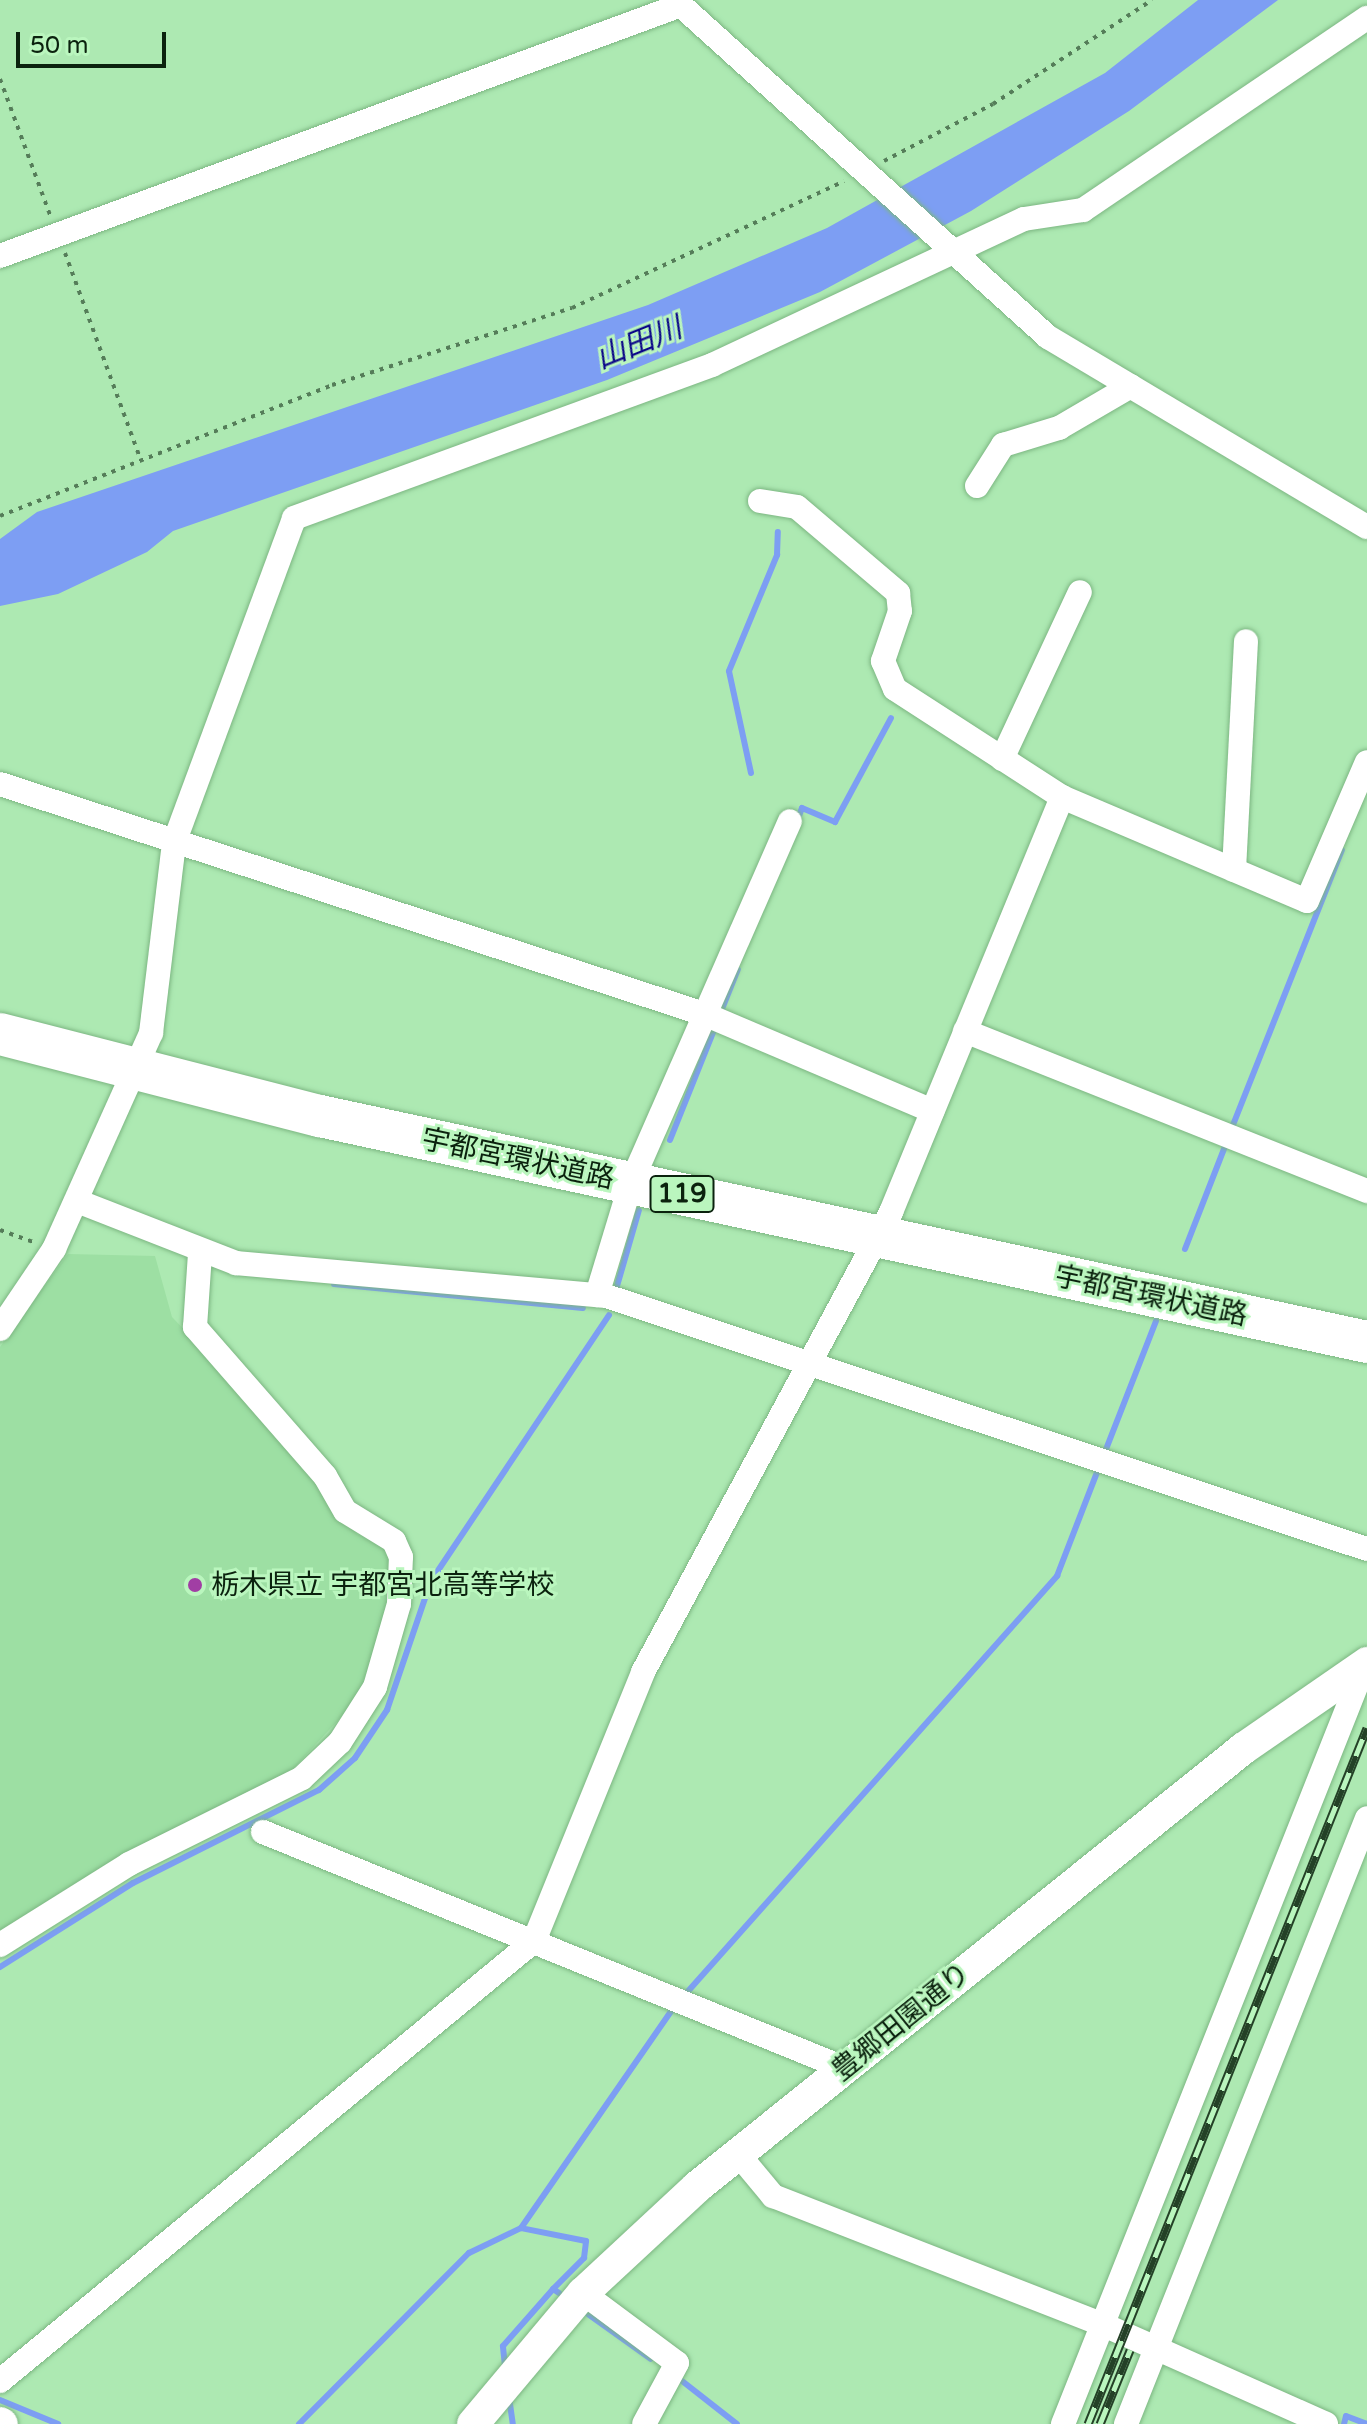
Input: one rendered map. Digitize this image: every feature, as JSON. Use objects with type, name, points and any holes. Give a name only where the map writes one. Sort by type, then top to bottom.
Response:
[{"type":"highway","name":"宇都宮環状道路","points":[[0,1008],[137,1060]]},
{"type":"highway","name":"宇都宮環状道路","points":[[0,1034],[137,1060],[885,1224],[1367,1314]]},
{"type":"highway","name":"宇都宮環状道路","points":[[885,1224],[1367,1342]]},
{"type":"street","points":[[0,256],[678,3],[1048,337],[1364,525],[1367,499]]},
{"type":"street","points":[[0,1329],[54,1249],[151,1033],[174,843],[294,518],[628,399],[953,254],[1024,219],[1083,210],[1367,18]]},
{"type":"street","points":[[977,486],[1003,445],[1059,428],[1131,386]]},
{"type":"street","points":[[760,501],[797,507],[898,593],[900,611],[883,661],[895,689],[1062,797],[1307,901],[1367,762]]},
{"type":"street","points":[[1002,759],[1080,592]]},
{"type":"street","points":[[1234,870],[1246,641]]},
{"type":"street","points":[[0,784],[704,1014],[932,1111]]},
{"type":"street","points":[[0,2381],[534,1941],[643,1672],[885,1224],[1062,797]]},
{"type":"street","points":[[597,1295],[637,1171],[790,821]]},
{"type":"street","points":[[965,1031],[1367,1191]]},
{"type":"street","points":[[77,1201],[200,1254],[597,1295],[1367,1549]]},
{"type":"street","points":[[0,1945],[129,1864],[302,1778],[340,1742],[379,1674],[399,1604],[401,1557],[394,1541],[345,1511],[325,1476],[195,1327],[200,1254]]},
{"type":"street","points":[[1063,2424],[1366,1662]]},
{"type":"street","name":"豊郷田園通り","points":[[473,2424],[583,2293],[738,2154],[1244,1748],[1366,1662]]},
{"type":"street","points":[[1126,2424],[1367,1818]]},
{"type":"street","points":[[263,1832],[844,2068]]},
{"type":"street","points":[[738,2154],[773,2196],[1104,2325],[1326,2424]]},
{"type":"street","points":[[583,2293],[677,2363],[644,2424]]},
{"type":"path","points":[[0,516],[139,455],[572,308],[866,174],[993,104],[1152,0]]},
{"type":"path","points":[[0,79],[139,455]]},
{"type":"path","points":[[0,1230],[54,1249]]},
{"type":"shaded area","name":"栃木県立 宇都宮北高等学校","points":[[68,1254],[155,1256],[172,1317],[305,1456],[357,1534],[393,1552],[388,1617],[355,1702],[291,1771],[0,1932],[0,1347]]},
{"type":"water","name":"山田川","points":[[1198,0],[1278,0],[1129,111],[971,211],[820,292],[607,380],[173,531],[147,552],[58,594],[0,606],[0,539],[37,512],[648,305],[827,228],[1105,73]]},
{"type":"waterway","points":[[751,773],[729,671],[777,555],[778,532]]},
{"type":"waterway","points":[[797,821],[802,808],[835,822],[891,718]]},
{"type":"waterway","points":[[1231,1130],[1342,850]]},
{"type":"waterway","points":[[720,1014],[738,969]]},
{"type":"waterway","points":[[670,1140],[716,1025]]},
{"type":"waterway","points":[[1185,1249],[1227,1141]]},
{"type":"waterway","points":[[615,1293],[639,1210]]},
{"type":"waterway","points":[[334,1284],[583,1308]]},
{"type":"waterway","points":[[0,1967],[133,1883],[319,1790],[355,1758],[387,1710],[431,1581],[609,1315]]},
{"type":"waterway","points":[[1103,1457],[1156,1321]]},
{"type":"waterway","points":[[682,1998],[1057,1576],[1099,1467]]},
{"type":"waterway","points":[[559,2293],[553,2289],[584,2258],[586,2241],[521,2228],[675,2006]]},
{"type":"waterway","points":[[299,2424],[469,2253],[521,2228]]},
{"type":"waterway","points":[[505,2366],[503,2346],[553,2289]]},
{"type":"waterway","points":[[588,2314],[651,2359]]},
{"type":"waterway","points":[[677,2377],[737,2424]]},
{"type":"waterway","points":[[509,2397],[513,2424]]},
{"type":"waterway","points":[[0,2400],[58,2424]]},
{"type":"waterway","points":[[1344,2424],[1346,2416],[1367,2424]]},
{"type":"railway","points":[[1088,2424],[1367,1728]]},
{"type":"railway","points":[[1100,2424],[1130,2350]]},
{"type":"place","name":"栃木県立 宇都宮北高等学校","points":[[195,1585]]}]
